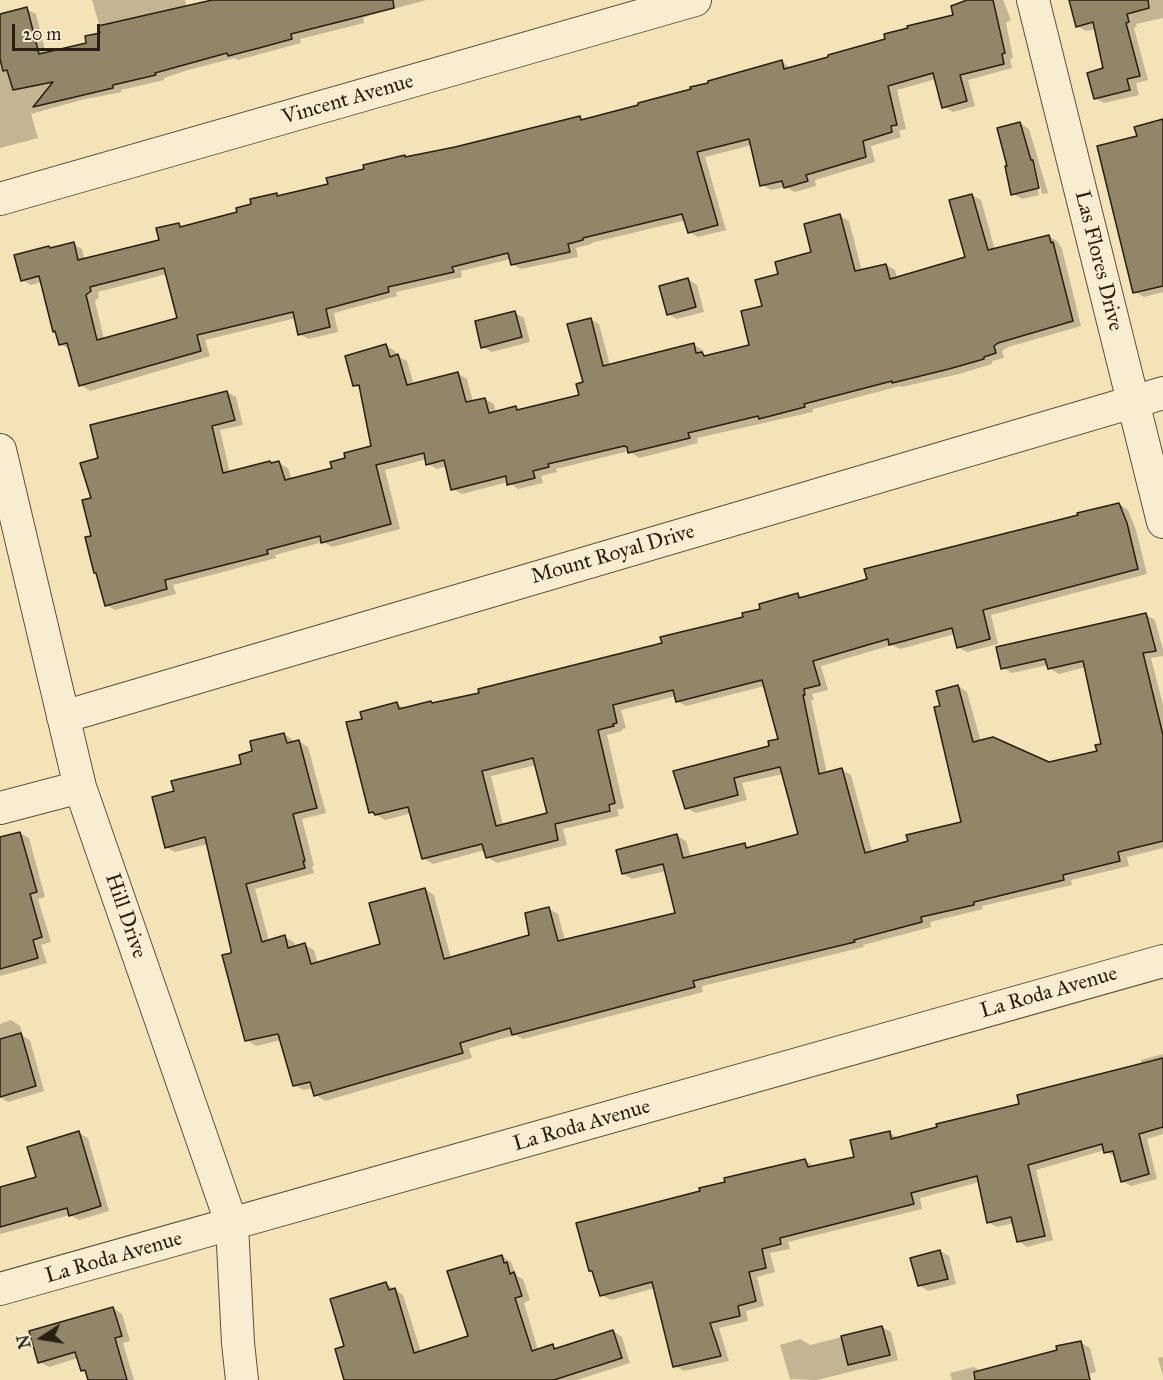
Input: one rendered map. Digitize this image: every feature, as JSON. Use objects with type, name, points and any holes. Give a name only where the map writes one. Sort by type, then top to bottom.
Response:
[{"type":"street","name":"Vincent Avenue","points":[[0,199],[695,0]]},
{"type":"street","name":"Las Flores Drive","points":[[1033,0],[1163,522]]},
{"type":"street","name":"Mount Royal Drive","points":[[63,717],[1163,393]]},
{"type":"street","name":"Hill Drive","points":[[0,450],[80,787],[232,1225],[242,1380]]},
{"type":"street","points":[[0,808],[80,787]]},
{"type":"street","name":"La Roda Avenue","points":[[0,1289],[1163,961]]},
{"type":"building","points":[[212,0],[393,0],[394,8],[291,34],[292,39],[228,56],[227,53],[155,73],[156,75],[113,85],[113,88],[33,107],[53,82],[13,90],[7,70],[3,71],[0,59],[0,14],[27,7],[39,54],[86,43],[85,36],[100,33],[98,26]]},
{"type":"building","points":[[967,0],[993,0],[1005,53],[1002,54],[1004,64],[960,75],[967,101],[942,108],[933,73],[888,86],[897,125],[891,126],[892,132],[863,141],[866,157],[806,175],[808,181],[784,188],[782,181],[760,186],[749,139],[697,152],[718,225],[688,233],[682,214],[583,238],[583,240],[568,244],[570,252],[511,265],[508,253],[452,267],[454,272],[388,287],[389,292],[326,309],[330,327],[298,335],[293,312],[197,335],[201,351],[79,386],[67,343],[59,345],[55,331],[53,332],[39,276],[21,281],[14,255],[74,242],[78,260],[159,240],[156,228],[179,223],[180,227],[237,212],[236,208],[251,204],[250,199],[277,193],[277,196],[328,184],[326,178],[364,169],[363,165],[455,147],[580,116],[581,120],[638,105],[638,103],[691,89],[690,87],[708,83],[708,81],[782,60],[784,69],[885,39],[884,34],[908,28],[907,26],[953,15],[951,6]],"holes":[[[164,268],[177,318],[97,340],[86,295],[91,291],[90,287]]]},
{"type":"building","points":[[1069,0],[1148,0],[1149,8],[1127,14],[1129,22],[1126,23],[1140,76],[1127,79],[1130,90],[1094,99],[1087,73],[1103,68],[1093,22],[1076,27]]},
{"type":"building","points":[[1163,119],[1163,286],[1133,293],[1097,146],[1137,136],[1134,127]]},
{"type":"building","points":[[1020,122],[1031,160],[1033,160],[1039,188],[1011,195],[1005,166],[1007,166],[997,128]]},
{"type":"building","points":[[972,194],[988,250],[1049,235],[1051,243],[1053,242],[1073,321],[998,343],[994,346],[996,353],[984,359],[804,404],[805,407],[759,419],[758,416],[688,433],[690,438],[628,453],[627,447],[624,446],[548,464],[549,467],[533,471],[535,478],[507,485],[506,476],[451,490],[444,460],[426,465],[424,453],[376,465],[391,524],[321,543],[320,536],[267,550],[268,554],[165,580],[167,589],[105,606],[85,537],[91,536],[82,500],[91,498],[80,463],[98,458],[90,425],[227,391],[235,420],[212,426],[223,473],[270,461],[271,463],[279,461],[285,480],[332,468],[330,462],[345,458],[344,453],[371,446],[359,385],[353,386],[345,356],[386,344],[390,357],[398,354],[407,385],[458,372],[466,402],[485,398],[489,413],[516,406],[517,410],[579,395],[576,384],[583,382],[567,324],[591,318],[603,366],[694,343],[696,353],[702,352],[704,356],[749,345],[741,311],[762,306],[755,280],[778,274],[775,262],[811,252],[804,224],[840,214],[855,271],[886,264],[890,279],[965,257],[949,200]]},
{"type":"building","points":[[688,278],[696,307],[667,315],[659,286]]},
{"type":"building","points":[[515,311],[522,337],[481,348],[475,321]]},
{"type":"building","points":[[1119,503],[1127,523],[1138,569],[983,610],[990,639],[957,648],[952,628],[889,645],[888,639],[813,661],[820,685],[804,689],[805,695],[803,695],[819,774],[842,768],[865,853],[908,841],[906,835],[961,822],[934,707],[940,706],[936,691],[958,685],[973,742],[993,737],[1049,762],[1097,751],[1095,745],[1101,744],[1083,661],[1048,669],[1045,659],[1001,669],[996,647],[1146,613],[1156,651],[1143,653],[1163,735],[1163,841],[1118,852],[1120,861],[1063,875],[1064,880],[921,917],[922,922],[854,940],[855,942],[693,981],[695,987],[512,1035],[510,1028],[460,1043],[463,1053],[314,1096],[310,1082],[293,1086],[278,1034],[245,1041],[222,955],[231,953],[231,950],[205,837],[165,848],[152,797],[174,791],[171,781],[241,764],[239,755],[252,751],[250,741],[284,733],[287,743],[299,740],[317,808],[293,814],[305,868],[246,884],[262,942],[285,935],[288,948],[305,943],[311,964],[380,944],[369,903],[425,888],[444,959],[529,935],[525,913],[549,907],[558,941],[675,913],[663,864],[622,874],[616,850],[677,834],[683,858],[745,843],[746,848],[798,834],[780,767],[734,778],[738,795],[685,809],[673,771],[769,746],[768,741],[778,739],[762,680],[676,702],[673,690],[613,705],[617,723],[598,730],[615,803],[609,805],[610,811],[555,824],[558,840],[486,858],[482,844],[422,859],[408,807],[375,815],[373,812],[369,813],[346,722],[362,719],[360,712],[397,702],[399,709],[479,693],[478,689],[662,643],[660,637],[743,617],[742,613],[760,609],[759,604],[798,593],[799,598],[867,579],[864,569],[1078,515],[1077,513]],"holes":[[[533,758],[547,813],[496,826],[482,771]]]},
{"type":"building","points":[[20,832],[37,892],[30,894],[42,937],[33,940],[38,958],[0,969],[0,837]]},
{"type":"building","points":[[21,1033],[36,1086],[0,1097],[0,1039]]},
{"type":"building","points":[[1163,1058],[1163,1127],[1139,1134],[1149,1174],[1121,1182],[1113,1151],[1104,1153],[1102,1144],[1028,1165],[1045,1236],[1017,1242],[1011,1217],[987,1223],[977,1176],[911,1193],[914,1204],[780,1238],[781,1244],[762,1249],[766,1268],[749,1272],[756,1301],[738,1306],[740,1316],[710,1323],[721,1356],[673,1367],[652,1282],[600,1296],[592,1271],[589,1271],[576,1223],[700,1191],[699,1188],[725,1182],[724,1178],[805,1159],[808,1167],[854,1157],[850,1140],[890,1131],[891,1139],[937,1127],[936,1124],[1019,1104],[1017,1095]]},
{"type":"building","points":[[79,1131],[101,1206],[69,1216],[67,1208],[0,1227],[0,1187],[36,1177],[27,1147]]},
{"type":"building","points":[[940,1250],[948,1279],[918,1286],[910,1258]]},
{"type":"building","points":[[502,1255],[504,1263],[507,1262],[510,1274],[514,1272],[522,1296],[515,1298],[532,1351],[553,1344],[554,1349],[613,1330],[622,1358],[554,1380],[344,1380],[335,1349],[344,1346],[330,1299],[386,1282],[389,1290],[395,1288],[414,1353],[468,1336],[447,1271]]},
{"type":"building","points":[[113,1307],[122,1336],[115,1338],[127,1380],[88,1380],[85,1370],[81,1371],[75,1352],[38,1363],[29,1331]]},
{"type":"building","points":[[882,1326],[890,1355],[848,1365],[841,1336]]},
{"type":"building","points":[[1081,1341],[1090,1380],[975,1380],[974,1372],[1057,1350],[1056,1346]]}]
